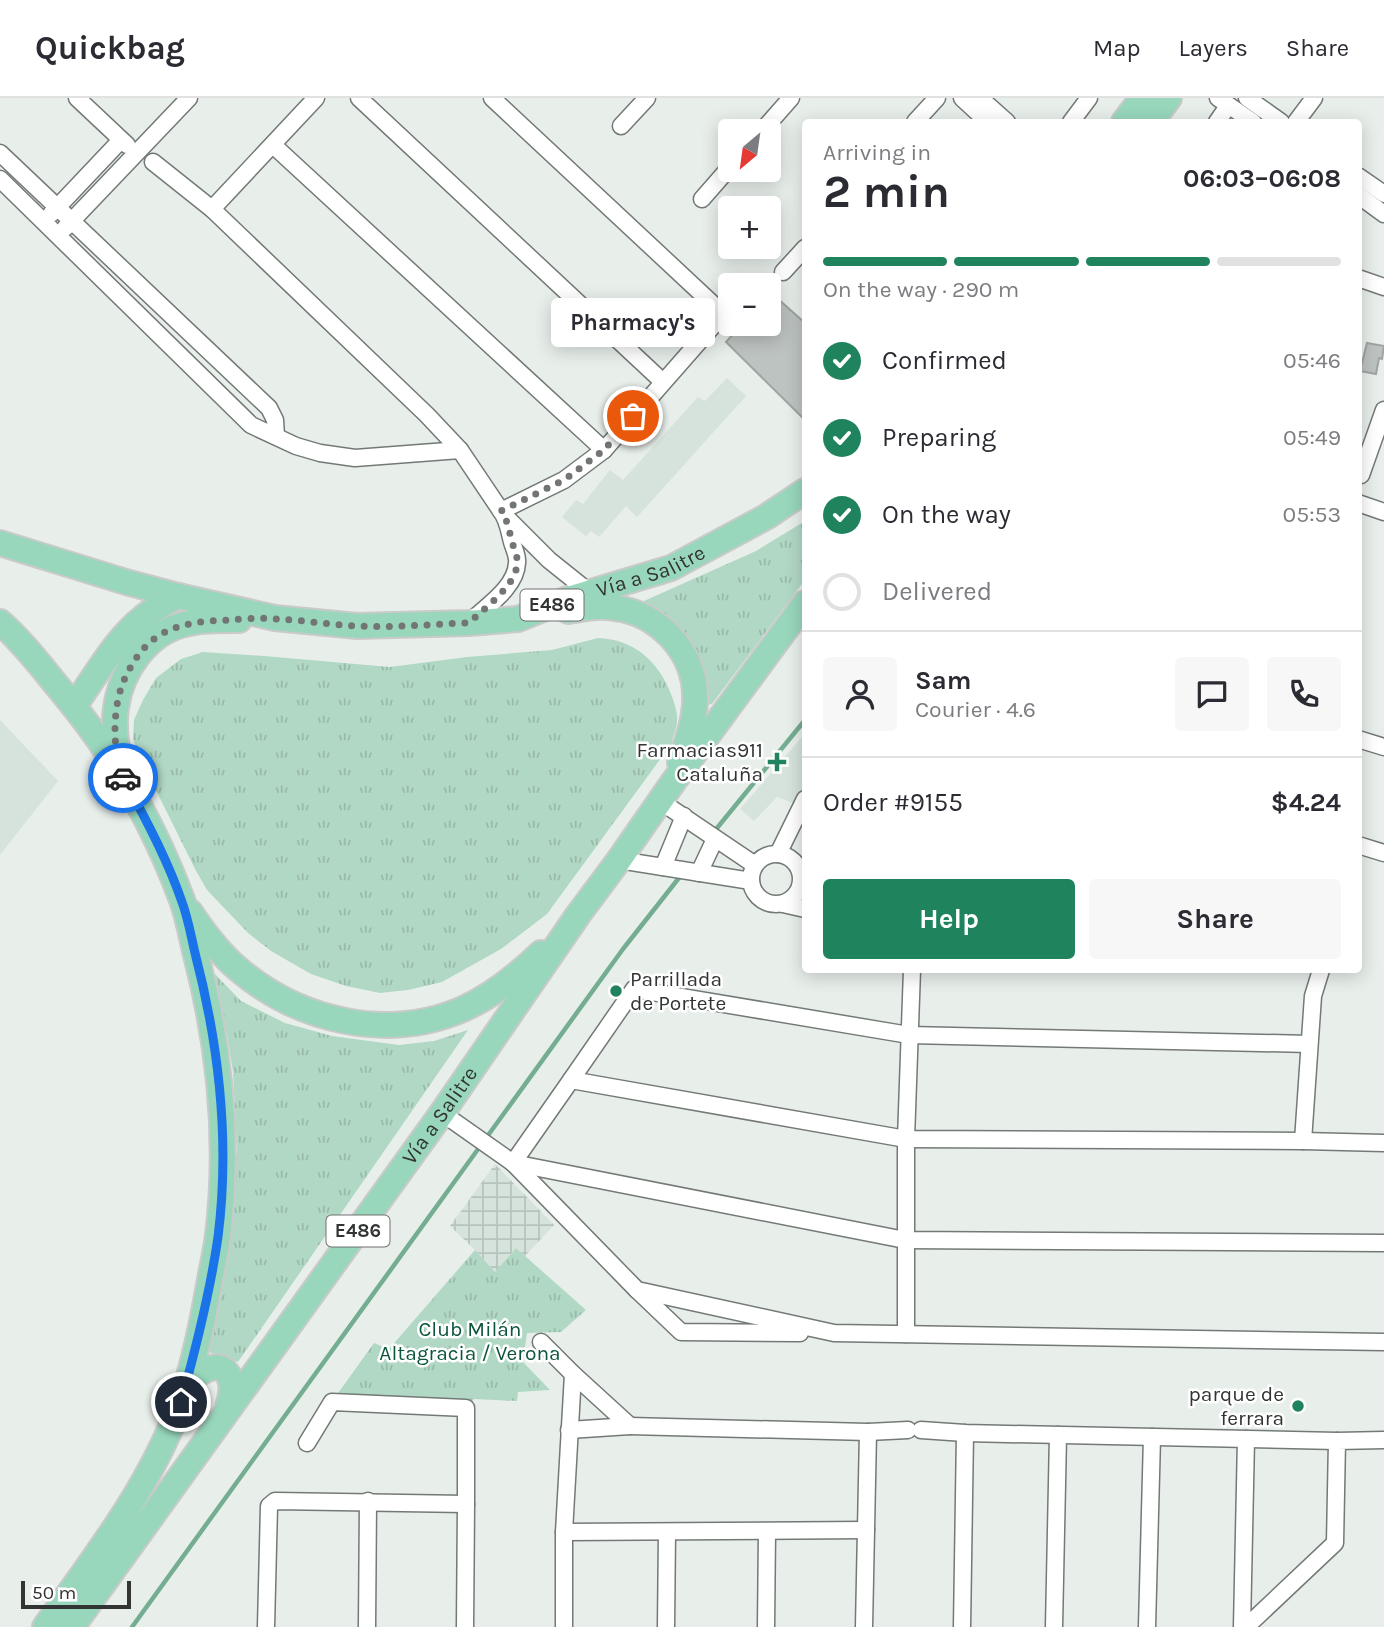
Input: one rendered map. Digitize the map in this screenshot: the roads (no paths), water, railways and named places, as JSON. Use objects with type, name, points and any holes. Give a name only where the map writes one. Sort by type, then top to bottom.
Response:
[{"type":"main road","points":[[1126,119],[1141,98]]},
{"type":"main road","points":[[1153,119],[1169,98]]},
{"type":"main road","name":"Vía a Salitre","points":[[275,618],[357,626],[518,619],[565,600],[670,568],[766,517],[802,493]]},
{"type":"main road","points":[[0,543],[126,582],[275,618]]},
{"type":"main road","points":[[74,706],[122,638],[146,615],[178,596]]},
{"type":"main road","points":[[518,619],[593,606],[614,607],[644,617],[674,640],[692,670],[695,697],[688,739],[667,791]]},
{"type":"main road","name":"Vía a Salitre","points":[[72,1627],[442,1114],[578,915],[802,607]]},
{"type":"main road","points":[[121,775],[116,708],[127,674],[144,648],[163,633],[183,624],[275,618]]},
{"type":"main road","points":[[0,622],[39,664],[99,739],[148,824],[182,901],[204,986],[214,1044],[223,1132],[218,1236],[205,1307],[181,1402],[161,1448],[115,1529],[45,1627]]},
{"type":"main road","points":[[182,901],[208,938],[236,967],[274,995],[326,1017],[352,1023],[376,1024],[424,1021],[480,1001],[522,970],[578,915]]},
{"type":"main road","points":[[186,1383],[208,1368],[215,1367],[225,1373],[231,1383],[226,1415]]},
{"type":"street","points":[[77,98],[136,154]]},
{"type":"street","points":[[58,235],[189,98]]},
{"type":"street","points":[[212,209],[316,98]]},
{"type":"street","points":[[359,98],[663,382]]},
{"type":"street","points":[[492,98],[721,313],[718,320],[604,450],[564,480],[503,514]]},
{"type":"street","points":[[621,126],[647,98]]},
{"type":"street","points":[[773,119],[792,98]]},
{"type":"street","points":[[918,119],[937,98]]},
{"type":"street","points":[[962,98],[985,119]]},
{"type":"street","points":[[981,98],[1004,119]]},
{"type":"street","points":[[1073,119],[1089,98]]},
{"type":"street","points":[[1247,98],[1277,119]]},
{"type":"street","points":[[1298,119],[1314,98]]},
{"type":"street","points":[[1218,119],[1223,102],[1248,119]]},
{"type":"street","points":[[44,221],[121,140]]},
{"type":"street","points":[[273,145],[604,450]]},
{"type":"street","points":[[0,153],[269,408],[275,420],[276,436]]},
{"type":"street","points":[[153,162],[212,209],[427,415],[460,450],[503,514],[549,560],[589,592]]},
{"type":"street","points":[[0,179],[251,425],[296,446],[355,458],[460,450]]},
{"type":"street","points":[[1362,179],[1384,194]]},
{"type":"street","points":[[702,199],[718,181]]},
{"type":"street","points":[[1362,198],[1384,214]]},
{"type":"street","points":[[783,272],[802,251]]},
{"type":"street","points":[[1362,279],[1384,287]]},
{"type":"street","points":[[1362,475],[1384,410]]},
{"type":"street","points":[[1362,504],[1384,512]]},
{"type":"street","points":[[469,623],[509,584],[515,572],[517,559],[503,514]]},
{"type":"street","points":[[1362,740],[1384,747]]},
{"type":"street","points":[[667,791],[684,816],[753,873]]},
{"type":"street","points":[[778,853],[802,805]]},
{"type":"street","points":[[663,867],[684,816]]},
{"type":"street","points":[[699,873],[715,839]]},
{"type":"street","points":[[1362,849],[1384,853]]},
{"type":"street","points":[[783,904],[794,898],[800,888],[801,866],[778,853],[765,856],[753,873],[754,891],[761,900],[772,904],[802,908]]},
{"type":"street","points":[[620,860],[699,873],[753,873]]},
{"type":"street","points":[[906,1334],[906,1139],[912,973]]},
{"type":"street","points":[[1303,1142],[1313,996],[1320,973]]},
{"type":"street","points":[[513,1163],[634,989],[909,1035],[1309,1044]]},
{"type":"street","points":[[571,1080],[906,1139],[1384,1143]]},
{"type":"street","points":[[442,1114],[513,1163],[681,1332],[1384,1342]]},
{"type":"street","points":[[513,1163],[905,1240],[1384,1243]]},
{"type":"street","points":[[637,1290],[834,1333]]},
{"type":"street","points":[[541,1342],[629,1426]]},
{"type":"street","points":[[564,1627],[564,1532],[573,1374]]},
{"type":"street","points":[[307,1443],[332,1402],[466,1408],[465,1627]]},
{"type":"street","points":[[569,1430],[629,1426],[1384,1440]]},
{"type":"street","points":[[864,1627],[868,1432]]},
{"type":"street","points":[[962,1627],[965,1433]]},
{"type":"street","points":[[1054,1627],[1058,1435]]},
{"type":"street","points":[[1147,1627],[1152,1437]]},
{"type":"street","points":[[1244,1627],[1245,1439]]},
{"type":"street","points":[[1244,1627],[1335,1543],[1337,1441]]},
{"type":"street","points":[[266,1627],[271,1503],[368,1501],[466,1504]]},
{"type":"street","points":[[368,1501],[368,1627]]},
{"type":"street","points":[[564,1532],[866,1530]]},
{"type":"street","points":[[666,1627],[667,1532]]},
{"type":"street","points":[[766,1627],[767,1532]]},
{"type":"waterway","points":[[713,833],[802,724]]},
{"type":"waterway","points":[[132,1627],[623,949],[682,874]]},
{"type":"place","name":"Pharmacy's","points":[[633,416]]},
{"type":"place","name":"Farmacias911 Cataluña","points":[[777,762]]},
{"type":"place","name":"Parrillada de Portete","points":[[616,991]]},
{"type":"place","name":"parque de ferrara","points":[[1298,1406]]},
{"type":"park label","name":"Club Milán Altagracia / Verona","points":[[470,1341]]}]
